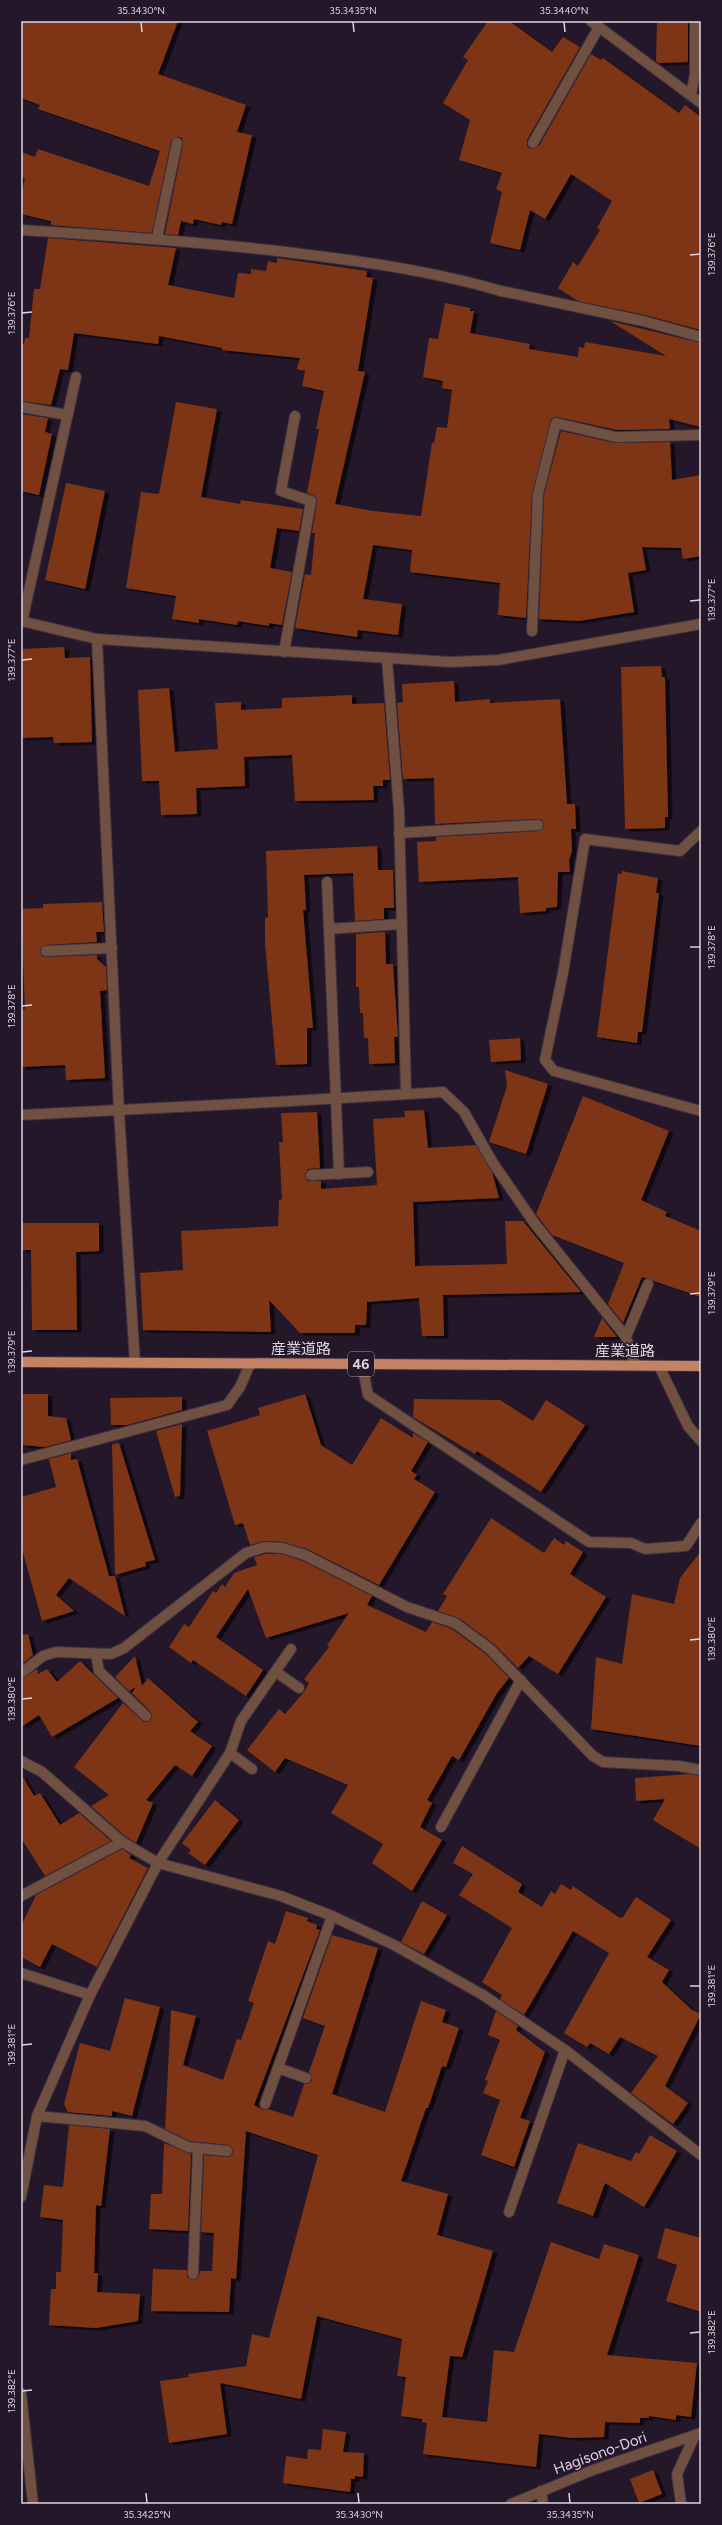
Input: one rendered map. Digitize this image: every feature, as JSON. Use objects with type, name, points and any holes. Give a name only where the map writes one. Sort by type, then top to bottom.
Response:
[{"type":"main road","name":"産業道路","points":[[21,1362],[701,1366]]},
{"type":"street","points":[[691,95],[696,74],[695,21]]},
{"type":"street","points":[[533,142],[595,24],[701,103]]},
{"type":"street","points":[[157,238],[176,143]]},
{"type":"street","points":[[21,230],[157,238],[346,259],[476,284],[501,291],[643,321],[701,337]]},
{"type":"street","points":[[76,377],[21,621],[97,639],[450,662],[498,660],[701,624]]},
{"type":"street","points":[[21,407],[68,414]]},
{"type":"street","points":[[284,652],[311,501],[281,492],[295,416]]},
{"type":"street","points":[[532,631],[538,494],[556,424],[616,437],[701,435]]},
{"type":"street","points":[[97,639],[119,1112],[135,1363]]},
{"type":"street","points":[[387,659],[399,833],[406,1093]]},
{"type":"street","points":[[399,833],[538,825]]},
{"type":"street","points":[[701,831],[680,851],[585,839],[563,973],[545,1060],[554,1071],[701,1111]]},
{"type":"street","points":[[327,882],[339,1174]]},
{"type":"street","points":[[329,929],[401,924]]},
{"type":"street","points":[[46,951],[112,948]]},
{"type":"street","points":[[21,1115],[119,1112],[406,1093],[443,1092],[464,1112],[493,1163],[535,1224],[626,1337],[635,1366]]},
{"type":"street","points":[[311,1175],[368,1172]]},
{"type":"street","points":[[626,1337],[648,1284]]},
{"type":"street","points":[[21,1460],[227,1405],[240,1387],[250,1364]]},
{"type":"street","points":[[362,1364],[368,1395],[589,1542],[631,1543],[645,1549],[686,1546],[701,1523]]},
{"type":"street","points":[[659,1366],[688,1426],[701,1441]]},
{"type":"street","points":[[21,1673],[43,1656],[56,1652],[96,1655],[111,1654],[124,1648],[246,1553],[265,1547],[282,1548],[305,1555],[407,1607],[455,1623],[490,1649],[593,1756],[603,1762],[680,1766],[701,1770]]},
{"type":"street","points":[[21,2197],[37,2116],[90,1995],[158,1863],[230,1753],[241,1721],[291,1649]]},
{"type":"street","points":[[96,1655],[99,1671],[146,1716]]},
{"type":"street","points":[[276,1672],[299,1688]]},
{"type":"street","points":[[441,1827],[521,1680]]},
{"type":"street","points":[[230,1753],[252,1770]]},
{"type":"street","points":[[21,1761],[42,1772],[122,1842],[158,1863],[281,1896],[332,1916],[394,1945],[483,1995],[565,2050],[701,2155]]},
{"type":"street","points":[[21,1896],[122,1842]]},
{"type":"street","points":[[265,2104],[332,1916]]},
{"type":"street","points":[[21,1973],[90,1995]]},
{"type":"street","points":[[509,2212],[565,2050]]},
{"type":"street","points":[[278,2068],[306,2078]]},
{"type":"street","points":[[37,2116],[146,2126],[188,2148],[227,2151]]},
{"type":"street","points":[[193,2274],[198,2149]]},
{"type":"street","points":[[21,2393],[33,2504]]},
{"type":"street","points":[[681,2504],[677,2474],[698,2434]]},
{"type":"street","name":"Hagisono-Dori","points":[[511,2504],[541,2491],[698,2434]]},
{"type":"street","points":[[541,2491],[543,2504]]},
{"type":"building","points":[[21,21],[178,21],[158,74],[246,105],[237,132],[252,135],[232,224],[222,222],[221,225],[194,219],[193,224],[181,221],[178,235],[165,234],[183,144],[182,138],[178,137],[171,142],[152,233],[51,225],[51,221],[21,214],[21,196],[25,178],[21,176],[21,152],[35,157],[38,149],[149,186],[160,151],[38,109],[40,105],[21,98]]},
{"type":"building","points":[[488,21],[509,21],[552,52],[563,37],[580,47],[527,140],[527,146],[530,149],[539,146],[591,54],[601,60],[603,58],[679,113],[685,105],[701,117],[701,330],[645,315],[578,301],[558,288],[573,262],[578,266],[600,230],[597,228],[612,201],[571,174],[545,219],[530,210],[520,250],[490,243],[502,192],[496,189],[502,173],[459,160],[470,120],[443,103],[468,60],[463,57]]},
{"type":"building","points":[[657,22],[688,22],[688,62],[659,63],[656,61]]},
{"type":"building","points":[[48,238],[176,248],[168,285],[234,298],[238,273],[251,274],[251,269],[266,271],[268,261],[277,263],[277,258],[367,271],[366,277],[373,278],[358,371],[365,372],[335,504],[373,511],[421,516],[432,443],[434,443],[437,427],[447,428],[452,390],[442,388],[443,381],[423,377],[429,338],[438,339],[445,303],[470,308],[470,311],[474,311],[470,333],[530,344],[529,349],[578,357],[579,347],[584,348],[585,342],[666,356],[610,321],[701,343],[701,427],[669,419],[670,429],[617,430],[557,417],[551,419],[532,494],[526,618],[498,615],[500,583],[410,572],[412,550],[373,545],[363,599],[402,604],[398,635],[358,630],[357,637],[295,628],[305,574],[311,575],[315,533],[312,533],[317,502],[315,496],[307,493],[319,429],[316,429],[324,391],[302,386],[305,371],[297,369],[300,358],[222,350],[222,348],[159,336],[158,344],[74,333],[68,370],[60,369],[51,405],[21,401],[21,343],[24,344],[25,338],[29,338],[34,289],[40,289]]},
{"type":"building","points":[[176,402],[217,409],[201,497],[240,504],[241,500],[303,509],[299,531],[277,528],[270,568],[292,572],[282,625],[269,623],[269,626],[238,621],[237,625],[199,619],[199,623],[172,619],[176,596],[126,588],[141,492],[159,494]]},
{"type":"building","points":[[21,414],[48,418],[45,432],[52,434],[39,495],[21,491]]},
{"type":"building","points":[[561,431],[615,443],[670,442],[672,480],[701,475],[701,556],[683,559],[681,548],[642,547],[646,570],[628,573],[634,612],[579,621],[539,619],[544,495]]},
{"type":"building","points":[[66,483],[105,491],[85,589],[45,580]]},
{"type":"building","points":[[64,647],[65,658],[90,657],[92,742],[54,743],[53,737],[21,738],[21,649]]},
{"type":"building","points":[[661,666],[662,677],[665,677],[668,817],[665,817],[665,828],[625,829],[621,667]]},
{"type":"building","points":[[454,681],[455,702],[490,699],[490,703],[560,699],[567,804],[575,804],[576,829],[571,829],[572,851],[569,860],[570,872],[558,872],[557,907],[546,908],[546,911],[520,913],[518,877],[419,882],[417,842],[436,841],[436,837],[538,831],[544,825],[543,821],[538,819],[435,824],[434,778],[403,779],[397,703],[403,702],[402,684]]},
{"type":"building","points":[[169,688],[175,752],[218,749],[215,703],[241,702],[241,710],[282,708],[282,698],[352,695],[352,704],[384,703],[390,780],[383,780],[383,786],[373,786],[374,800],[295,801],[292,755],[244,757],[245,786],[196,788],[197,814],[161,815],[159,781],[142,781],[138,690]]},
{"type":"building","points":[[377,846],[378,870],[393,870],[394,908],[384,908],[384,919],[355,921],[353,873],[304,875],[306,910],[303,910],[313,1028],[307,1028],[307,1064],[276,1065],[265,943],[265,918],[268,917],[266,851]]},
{"type":"building","points":[[622,871],[658,878],[656,893],[659,893],[642,1032],[638,1032],[637,1043],[597,1037],[618,873],[622,874]]},
{"type":"building","points":[[102,902],[104,932],[96,932],[97,942],[46,945],[40,951],[41,955],[46,957],[97,955],[97,959],[106,967],[107,990],[100,991],[105,1078],[66,1080],[65,1065],[21,1067],[21,1010],[25,1009],[21,909],[43,908],[43,904]]},
{"type":"building","points":[[385,932],[386,964],[393,964],[398,1037],[394,1037],[395,1063],[369,1064],[368,1038],[364,1038],[363,1013],[360,1013],[359,987],[356,987],[356,934]]},
{"type":"building","points":[[520,1038],[521,1060],[491,1062],[489,1040]]},
{"type":"building","points":[[505,1070],[548,1084],[526,1154],[489,1142],[507,1086]]},
{"type":"building","points":[[583,1096],[669,1131],[641,1200],[667,1212],[665,1216],[701,1231],[701,1297],[642,1277],[623,1323],[608,1304],[624,1263],[552,1235],[536,1214]]},
{"type":"building","points":[[424,1110],[428,1148],[476,1145],[492,1172],[499,1198],[413,1202],[415,1266],[507,1264],[505,1221],[523,1221],[581,1292],[443,1295],[444,1336],[422,1336],[419,1298],[367,1302],[366,1325],[355,1325],[355,1333],[300,1333],[269,1300],[271,1332],[143,1330],[140,1273],[183,1270],[181,1231],[278,1226],[279,1200],[282,1199],[279,1142],[283,1142],[281,1113],[317,1112],[320,1168],[308,1169],[305,1176],[308,1181],[321,1181],[321,1189],[377,1185],[373,1119],[405,1117],[404,1111]]},
{"type":"building","points":[[21,1223],[99,1223],[99,1251],[76,1252],[77,1330],[32,1330],[31,1250],[21,1250]]},
{"type":"building","points":[[602,1318],[617,1337],[594,1337]]},
{"type":"building","points":[[23,1394],[48,1394],[48,1416],[66,1418],[71,1440],[45,1447],[23,1445]]},
{"type":"building","points":[[305,1394],[321,1445],[352,1465],[381,1418],[413,1438],[413,1433],[428,1442],[411,1471],[417,1475],[414,1479],[435,1492],[379,1585],[307,1549],[282,1542],[265,1541],[250,1545],[243,1523],[235,1525],[207,1431],[260,1415],[258,1408]]},
{"type":"building","points":[[182,1397],[182,1410],[127,1425],[111,1425],[110,1398]]},
{"type":"building","points":[[414,1399],[500,1400],[533,1421],[546,1400],[585,1425],[541,1492],[477,1451],[475,1454],[413,1417]]},
{"type":"building","points":[[182,1424],[180,1496],[175,1497],[156,1431]]},
{"type":"building","points":[[119,1443],[155,1560],[145,1562],[146,1566],[115,1575],[112,1444]]},
{"type":"building","points":[[71,1453],[71,1460],[77,1459],[109,1576],[115,1576],[125,1616],[69,1578],[56,1595],[74,1611],[42,1621],[21,1545],[21,1497],[56,1487],[49,1459]]},
{"type":"building","points":[[491,1518],[544,1553],[554,1538],[564,1545],[566,1541],[583,1552],[570,1574],[606,1597],[558,1674],[529,1656],[518,1668],[494,1644],[459,1618],[438,1611],[447,1596],[443,1594]]},
{"type":"building","points":[[701,1551],[701,1746],[591,1729],[596,1657],[622,1664],[632,1594],[674,1604],[680,1578]]},
{"type":"building","points":[[266,1554],[281,1554],[303,1561],[372,1596],[367,1605],[426,1632],[432,1622],[452,1629],[486,1654],[509,1678],[497,1693],[459,1760],[452,1756],[427,1800],[432,1803],[420,1827],[442,1840],[412,1891],[372,1863],[383,1844],[331,1813],[348,1785],[285,1758],[275,1772],[247,1750],[279,1709],[285,1714],[304,1692],[309,1683],[304,1679],[329,1647],[327,1645],[349,1613],[266,1638],[248,1589],[216,1637],[263,1670],[246,1696],[193,1660],[191,1663],[169,1647],[184,1624],[189,1627],[213,1591],[216,1593],[222,1584],[225,1587],[234,1573],[257,1565],[254,1557]]},
{"type":"building","points":[[28,1634],[33,1655],[21,1665],[21,1635]]},
{"type":"building","points":[[135,1656],[142,1686],[148,1678],[198,1722],[190,1731],[212,1746],[192,1776],[175,1765],[146,1800],[153,1803],[136,1843],[126,1837],[91,1806],[109,1795],[74,1767],[123,1703],[144,1722],[148,1722],[152,1718],[150,1711],[132,1693],[136,1687],[129,1691],[115,1677]]},
{"type":"building","points":[[80,1661],[118,1698],[52,1737],[39,1715],[21,1727],[21,1679],[37,1669],[38,1674],[47,1669],[57,1682]]},
{"type":"building","points":[[21,1774],[34,1796],[40,1793],[60,1825],[79,1813],[111,1841],[45,1876],[21,1838]]},
{"type":"building","points":[[689,1774],[701,1776],[701,1849],[653,1820],[665,1799],[636,1801],[635,1778]]},
{"type":"building","points":[[215,1800],[239,1820],[205,1865],[188,1853],[191,1850],[182,1843]]},
{"type":"building","points":[[462,1846],[522,1884],[518,1892],[542,1907],[551,1891],[555,1894],[561,1884],[571,1890],[573,1886],[620,1918],[623,1917],[636,1897],[671,1920],[647,1957],[669,1970],[662,1982],[692,2010],[701,2014],[665,2086],[688,2103],[673,2124],[631,2093],[658,2056],[620,2037],[609,2054],[590,2043],[587,2047],[564,2033],[609,1953],[573,1931],[524,2015],[500,1999],[502,1995],[482,1982],[512,1928],[459,1895],[473,1874],[453,1863]]},
{"type":"building","points":[[122,1849],[131,1855],[129,1858],[148,1868],[97,1967],[52,1944],[40,1967],[21,1957],[21,1926],[36,1895]]},
{"type":"building","points":[[422,1901],[447,1915],[424,1954],[401,1942]]},
{"type":"building","points":[[286,1911],[308,1918],[307,1921],[317,1925],[316,1929],[320,1930],[254,2105],[263,2110],[268,2109],[293,2117],[304,2084],[312,2081],[309,2072],[325,2026],[303,2018],[332,1935],[378,1948],[332,2094],[385,2112],[421,2001],[446,2010],[442,2022],[459,2028],[446,2067],[442,2066],[428,2108],[426,2108],[401,2181],[448,2194],[437,2235],[493,2251],[462,2357],[450,2356],[442,2417],[487,2422],[494,2350],[514,2352],[551,2242],[599,2259],[604,2244],[639,2255],[607,2355],[697,2363],[691,2417],[676,2415],[676,2420],[649,2416],[649,2418],[640,2418],[640,2423],[605,2422],[604,2437],[572,2438],[539,2434],[536,2467],[423,2454],[427,2423],[422,2422],[422,2419],[401,2416],[406,2377],[397,2376],[402,2339],[317,2316],[301,2399],[220,2383],[227,2434],[169,2443],[160,2381],[189,2377],[188,2374],[246,2366],[252,2334],[269,2338],[318,2155],[246,2131],[236,2279],[231,2278],[229,2312],[151,2311],[153,2269],[187,2270],[187,2277],[192,2280],[198,2278],[200,2271],[212,2271],[214,2233],[201,2232],[204,2155],[227,2157],[232,2155],[233,2151],[228,2145],[190,2141],[165,2129],[171,2010],[196,2016],[183,2065],[223,2080],[237,2039],[241,2040],[254,2003],[248,2001],[268,1941],[275,1944]]},
{"type":"building","points":[[125,1998],[160,2007],[132,2116],[112,2111],[112,2116],[68,2112],[64,2104],[80,2043],[110,2051]]},
{"type":"building","points":[[496,2011],[518,2026],[516,2030],[545,2052],[520,2118],[530,2121],[514,2167],[481,2155],[500,2100],[483,2093],[488,2081],[485,2080],[500,2040],[488,2035]]},
{"type":"building","points":[[69,2125],[110,2129],[101,2206],[96,2205],[94,2273],[98,2273],[97,2292],[140,2294],[138,2321],[96,2328],[49,2325],[51,2289],[56,2289],[56,2272],[61,2272],[63,2220],[40,2217],[44,2185],[63,2187]]},
{"type":"building","points":[[650,2135],[677,2151],[644,2207],[605,2183],[593,2216],[557,2203],[578,2143],[631,2161],[636,2152],[639,2154]]},
{"type":"building","points":[[164,2143],[191,2154],[188,2231],[149,2229],[151,2194],[162,2194]]},
{"type":"building","points":[[665,2228],[701,2238],[701,2312],[666,2301],[677,2265],[657,2258]]},
{"type":"building","points":[[323,2429],[346,2432],[343,2452],[364,2453],[363,2477],[355,2476],[355,2479],[351,2479],[350,2492],[283,2483],[286,2456],[307,2459],[308,2449],[321,2450]]},
{"type":"building","points":[[653,2470],[662,2494],[639,2503],[630,2479]]}]
